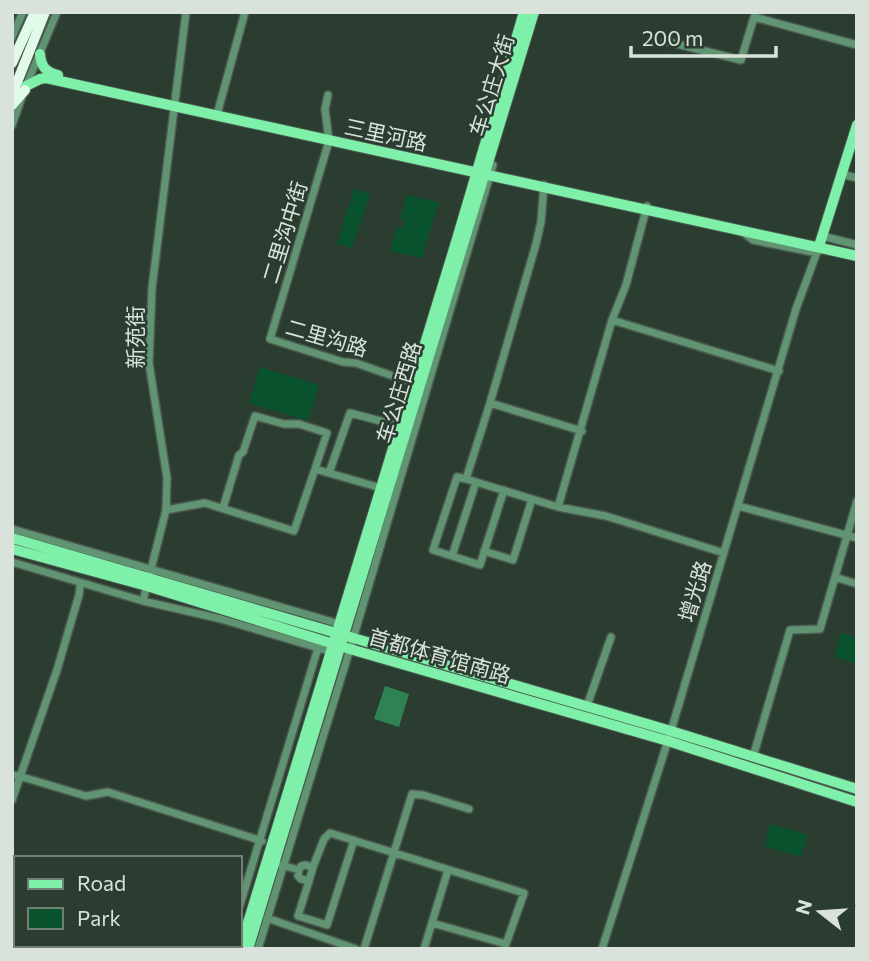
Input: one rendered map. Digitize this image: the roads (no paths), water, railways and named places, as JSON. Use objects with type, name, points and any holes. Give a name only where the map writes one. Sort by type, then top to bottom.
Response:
[{"type":"highway","points":[[12,63],[35,12]]},
{"type":"highway","points":[[12,95],[45,12]]},
{"type":"highway","points":[[12,104],[25,88]]},
{"type":"main road","name":"车公庄大街","points":[[486,171],[524,12]]},
{"type":"main road","name":"车公庄大街","points":[[486,171],[534,12]]},
{"type":"main road","name":"三里河路","points":[[40,54],[44,68],[56,75],[175,105],[219,111],[329,139]]},
{"type":"main road","name":"三里河路","points":[[25,88],[36,80],[46,78],[486,171],[646,210],[819,245]]},
{"type":"main road","points":[[819,245],[857,125]]},
{"type":"main road","name":"车公庄西路","points":[[248,949],[486,171]]},
{"type":"main road","name":"车公庄西路","points":[[341,640],[381,488],[413,383],[486,171]]},
{"type":"main road","name":"三里河路","points":[[646,210],[854,252]]},
{"type":"main road","points":[[459,259],[470,246]]},
{"type":"main road","name":"首都体育馆南路","points":[[12,538],[149,578],[341,640],[857,789]]},
{"type":"main road","name":"首都体育馆南路","points":[[12,549],[149,578]]},
{"type":"main road","name":"首都体育馆南路","points":[[341,640],[587,706],[857,802]]},
{"type":"main road","name":"车公庄西路","points":[[242,944],[275,863]]},
{"type":"street","points":[[12,37],[23,12]]},
{"type":"street","points":[[12,125],[57,12]]},
{"type":"street","name":"新苑街","points":[[143,601],[166,510],[167,478],[149,363],[152,284],[186,12]]},
{"type":"street","points":[[219,111],[245,12]]},
{"type":"street","points":[[664,41],[741,60],[754,17],[857,45]]},
{"type":"street","points":[[328,95],[325,109],[329,139]]},
{"type":"street","name":"二里沟中街","points":[[270,339],[329,139]]},
{"type":"street","points":[[258,949],[267,918],[275,863],[341,640],[470,246],[486,171]]},
{"type":"street","points":[[841,174],[857,178]]},
{"type":"street","points":[[466,479],[536,244],[544,185]]},
{"type":"street","points":[[558,507],[612,320],[626,285],[646,210]]},
{"type":"street","name":"增光路","points":[[602,949],[670,736],[796,309],[819,245]]},
{"type":"street","name":"三里河路","points":[[854,252],[857,262]]},
{"type":"street","points":[[612,320],[779,371]]},
{"type":"street","name":"二里沟路","points":[[270,339],[344,362],[356,363],[413,383]]},
{"type":"street","points":[[489,403],[582,430]]},
{"type":"street","points":[[329,473],[350,413],[400,426]]},
{"type":"street","points":[[223,508],[255,416],[284,425],[299,424],[342,437]]},
{"type":"street","points":[[166,510],[205,503],[294,531],[327,433]]},
{"type":"street","points":[[315,469],[381,488]]},
{"type":"street","points":[[504,491],[480,565],[433,550],[457,477],[558,507],[606,516],[724,553]]},
{"type":"street","points":[[452,556],[476,482]]},
{"type":"street","points":[[484,551],[513,560],[532,499]]},
{"type":"street","points":[[752,757],[790,630],[820,629],[857,501]]},
{"type":"street","points":[[738,506],[857,538]]},
{"type":"street","name":"首都体育馆南路","points":[[12,529],[149,578]]},
{"type":"street","name":"首都体育馆南路","points":[[12,562],[143,601],[221,619],[318,648],[341,640]]},
{"type":"street","points":[[835,578],[857,584]]},
{"type":"street","points":[[12,800],[16,776],[57,670],[80,587]]},
{"type":"street","points":[[587,706],[611,637]]},
{"type":"street","points":[[242,899],[318,648]]},
{"type":"street","points":[[16,776],[86,796],[108,792],[261,841]]},
{"type":"street","points":[[364,949],[412,794],[469,809]]},
{"type":"street","points":[[354,840],[327,925],[298,916],[313,867],[324,839],[330,833],[354,840],[393,852],[448,870],[524,893],[506,944],[432,923]]},
{"type":"street","points":[[275,863],[299,870]]},
{"type":"street","points":[[309,881],[298,876],[299,870],[305,865],[313,867]]},
{"type":"street","points":[[424,949],[448,870]]},
{"type":"street","points":[[267,918],[356,949]]}]
